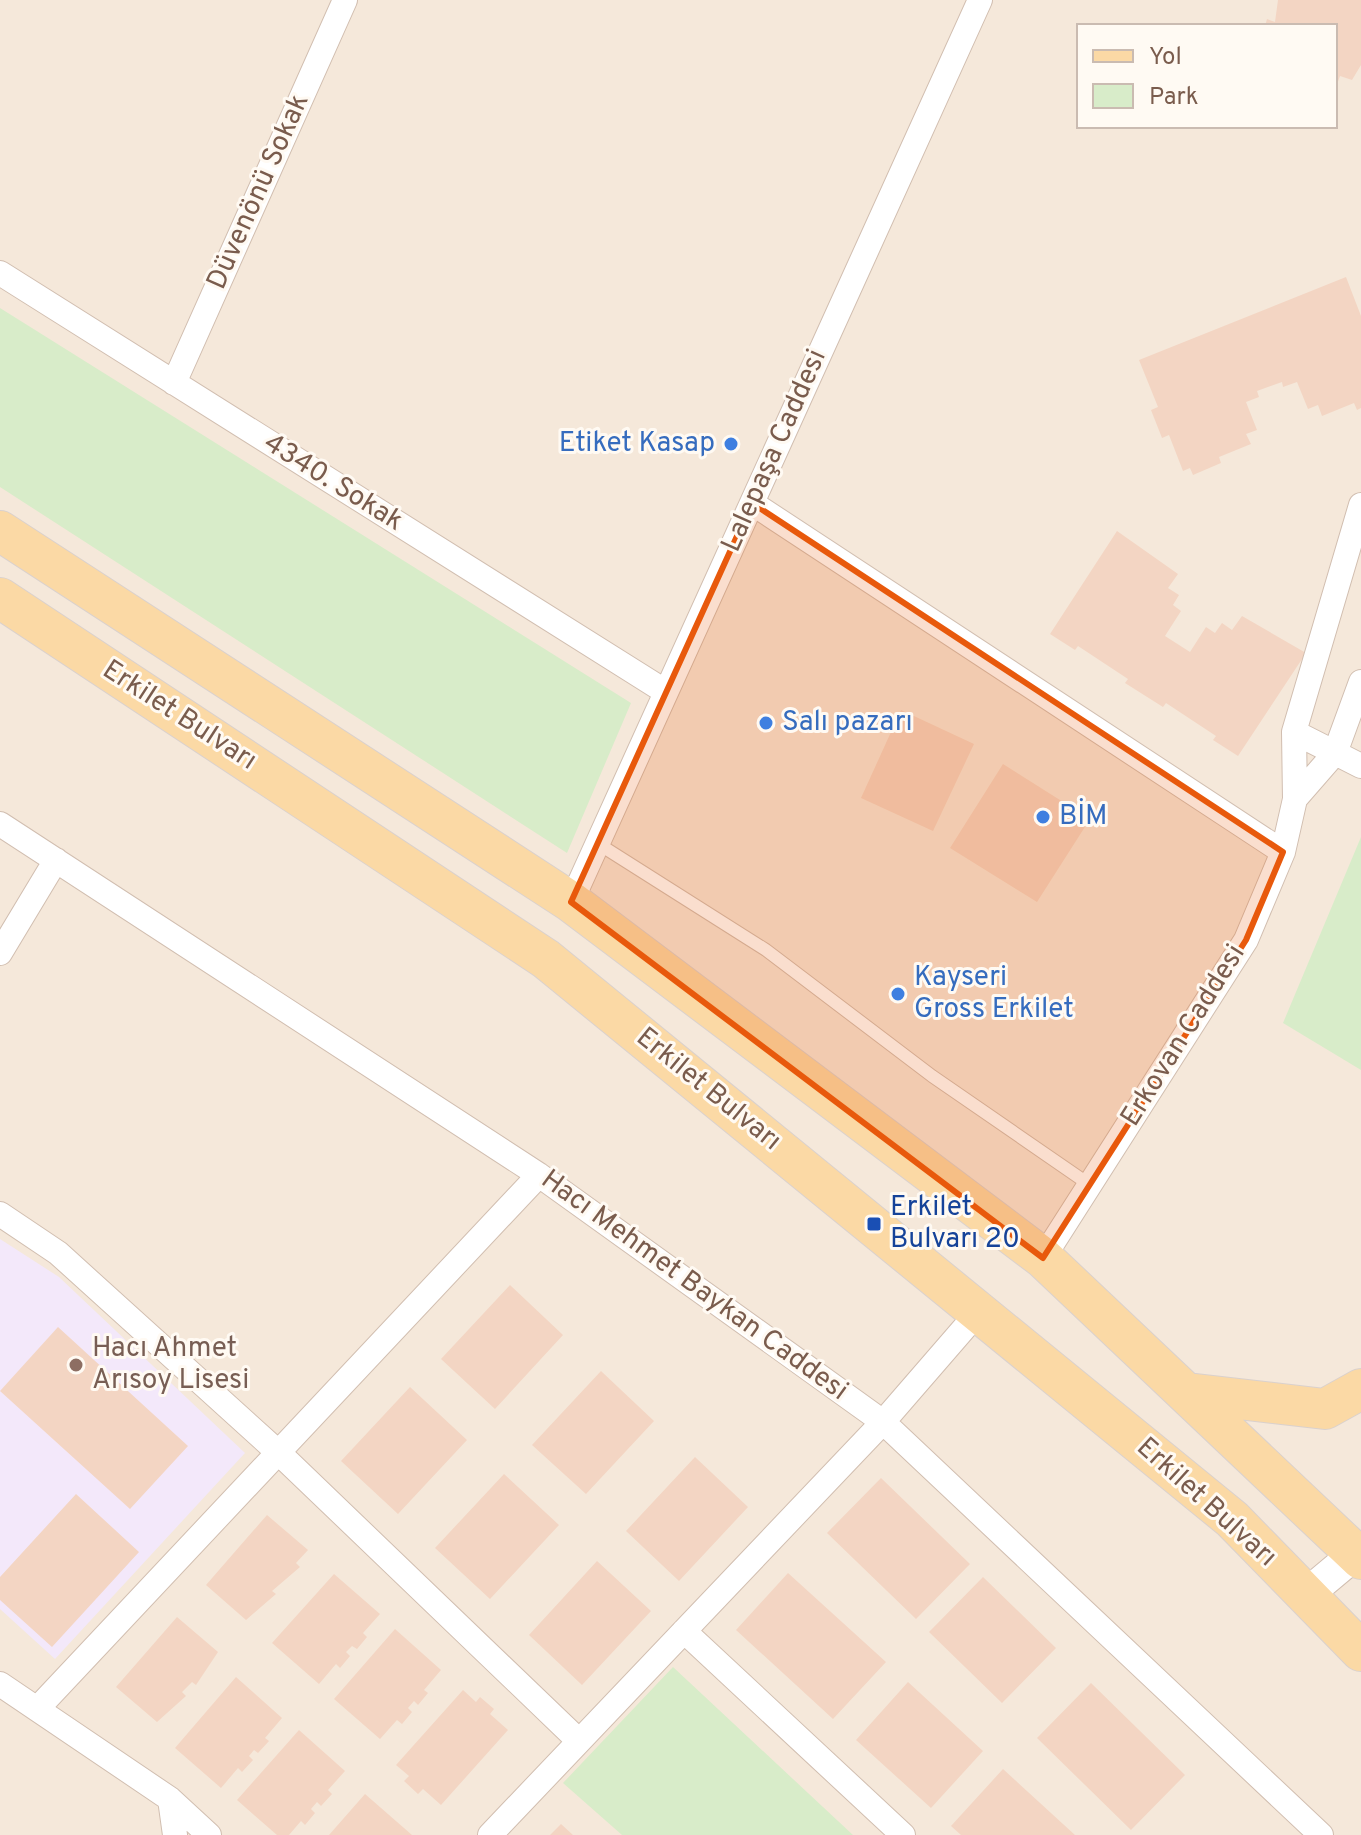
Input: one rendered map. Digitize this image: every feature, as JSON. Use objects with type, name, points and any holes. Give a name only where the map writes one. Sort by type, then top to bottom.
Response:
[{"type":"main road","name":"Erkilet Bulvarı","points":[[0,531],[571,902],[1043,1258],[1360,1554]]},
{"type":"main road","name":"Erkilet Bulvarı","points":[[0,598],[546,959],[980,1310],[1232,1519],[1306,1595],[1355,1633]]},
{"type":"main road","points":[[1187,1393],[1325,1409],[1361,1389]]},
{"type":"street","name":"Düvenönü Sokak","points":[[174,383],[345,0]]},
{"type":"street","name":"Lalepaşa Caddesi","points":[[571,902],[980,0]]},
{"type":"street","name":"4340. Sokak","points":[[0,273],[666,692]]},
{"type":"street","points":[[752,503],[1283,852]]},
{"type":"street","name":"Erkovan Caddesi","points":[[1043,1258],[1246,940],[1283,852],[1295,799],[1294,732],[1361,505]]},
{"type":"street","name":"Erkovan Caddesi","points":[[1295,799],[1335,753],[1361,682]]},
{"type":"street","points":[[1294,732],[1361,766]]},
{"type":"street","name":"Hacı Mehmet Baykan Caddesi","points":[[0,824],[539,1175],[883,1422],[1321,1835]]},
{"type":"street","points":[[0,953],[56,860]]},
{"type":"street","points":[[37,1709],[539,1175]]},
{"type":"street","points":[[0,1214],[58,1253],[280,1454],[579,1741]]},
{"type":"street","points":[[490,1835],[883,1422],[980,1310]]},
{"type":"street","points":[[1306,1595],[1360,1554]]},
{"type":"street","points":[[684,1631],[903,1835]]},
{"type":"street","points":[[0,1684],[170,1799],[209,1835]]},
{"type":"street","points":[[170,1799],[175,1835]]},
{"type":"lane","points":[[597,843],[766,950],[932,1076],[1090,1185]]},
{"type":"highlighted area","points":[[752,503],[1283,852],[1246,940],[1043,1258],[571,902]]},
{"type":"shaded area","points":[[0,0],[1361,0],[1361,1835],[0,1835]]},
{"type":"shaded area","name":"Hacı Ahmet Arısoy Lisesi","points":[[0,1239],[59,1277],[245,1453],[55,1659],[0,1609]]},
{"type":"green space","points":[[0,308],[631,703],[567,853],[0,487]]},
{"type":"green space","points":[[1361,837],[1361,1070],[1283,1023]]},
{"type":"green space","points":[[673,1667],[853,1835],[622,1835],[563,1783]]},
{"type":"building","points":[[1278,0],[1361,0],[1361,65],[1352,80],[1340,76],[1337,84],[1337,24],[1266,24],[1267,19],[1275,22]]},
{"type":"building","points":[[1346,277],[1361,316],[1361,408],[1357,410],[1354,403],[1322,416],[1318,405],[1308,409],[1297,382],[1283,387],[1282,382],[1257,391],[1259,397],[1246,402],[1257,430],[1246,434],[1251,444],[1219,457],[1221,463],[1193,475],[1190,468],[1183,471],[1169,435],[1162,438],[1151,410],[1158,407],[1139,360]]},
{"type":"building","points":[[1117,531],[1178,574],[1168,588],[1179,595],[1173,605],[1181,611],[1165,636],[1190,652],[1206,627],[1215,633],[1222,623],[1232,630],[1242,616],[1306,653],[1238,756],[1213,740],[1216,736],[1166,703],[1163,707],[1125,683],[1128,679],[1078,646],[1075,650],[1050,634]]},
{"type":"building","points":[[901,710],[974,744],[933,831],[861,798]]},
{"type":"building","points":[[1003,764],[1090,819],[1037,902],[950,848]]},
{"type":"building","points":[[510,1285],[563,1335],[495,1409],[441,1359]]},
{"type":"building","points":[[58,1327],[188,1446],[130,1509],[0,1391]]},
{"type":"building","points":[[601,1371],[654,1421],[586,1494],[532,1445]]},
{"type":"building","points":[[410,1387],[467,1440],[398,1514],[341,1461]]},
{"type":"building","points":[[695,1457],[748,1507],[679,1581],[626,1531]]},
{"type":"building","points":[[504,1474],[559,1525],[490,1599],[435,1548]]},
{"type":"building","points":[[881,1478],[970,1564],[916,1619],[827,1533]]},
{"type":"building","points":[[76,1494],[139,1552],[52,1647],[0,1600],[0,1577]]},
{"type":"building","points":[[267,1515],[308,1550],[296,1563],[300,1567],[272,1591],[276,1594],[246,1620],[206,1585]]},
{"type":"building","points":[[597,1561],[651,1611],[582,1685],[529,1635]]},
{"type":"building","points":[[788,1573],[886,1662],[833,1719],[736,1630]]},
{"type":"building","points":[[334,1574],[380,1614],[363,1633],[367,1637],[357,1649],[352,1646],[346,1652],[350,1656],[340,1668],[336,1664],[319,1684],[272,1643]]},
{"type":"building","points":[[983,1577],[1056,1648],[1002,1703],[929,1632]]},
{"type":"building","points":[[177,1617],[218,1652],[196,1685],[192,1682],[182,1692],[186,1696],[157,1722],[116,1687]]},
{"type":"building","points":[[395,1629],[441,1670],[424,1690],[428,1693],[418,1705],[414,1701],[408,1708],[412,1712],[402,1724],[397,1720],[380,1739],[334,1699]]},
{"type":"building","points":[[236,1677],[282,1718],[265,1738],[269,1741],[258,1753],[254,1750],[249,1756],[253,1760],[242,1772],[238,1768],[221,1788],[175,1748]]},
{"type":"building","points":[[908,1682],[983,1751],[931,1808],[856,1740]]},
{"type":"building","points":[[1091,1683],[1185,1775],[1131,1830],[1037,1738]]},
{"type":"building","points":[[463,1690],[476,1702],[480,1697],[494,1709],[490,1714],[508,1730],[441,1805],[423,1789],[418,1794],[404,1781],[409,1776],[396,1765]]},
{"type":"building","points":[[299,1730],[345,1771],[328,1790],[332,1794],[321,1806],[317,1802],[311,1809],[315,1813],[305,1825],[301,1821],[289,1835],[277,1835],[237,1800]]},
{"type":"building","points":[[1003,1769],[1075,1835],[961,1835],[951,1826]]},
{"type":"building","points":[[365,1794],[412,1835],[329,1835]]},
{"type":"building","points":[[561,1824],[573,1835],[550,1835]]},
{"type":"place","name":"Etiket Kasap","points":[[731,444]]},
{"type":"place","name":"Salı pazarı","points":[[766,723]]},
{"type":"place","name":"BİM","points":[[1043,817]]},
{"type":"place","name":"Kayseri Gross Erkilet","points":[[898,994]]},
{"type":"place","name":"Erkilet Bulvarı 20","points":[[874,1224]]},
{"type":"place","name":"Hacı Ahmet Arısoy Lisesi","points":[[76,1365]]}]
